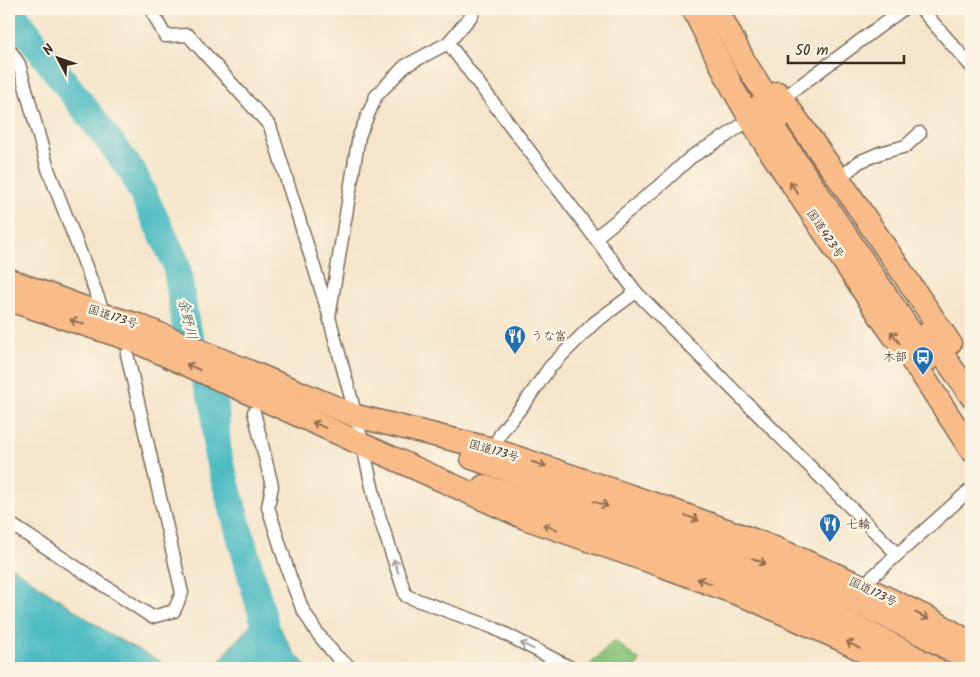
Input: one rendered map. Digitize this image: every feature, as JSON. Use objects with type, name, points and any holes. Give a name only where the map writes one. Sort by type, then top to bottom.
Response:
[{"type":"highway","points":[[723,9],[782,99],[971,373]]},
{"type":"highway","points":[[702,11],[723,49],[774,130],[971,422]]},
{"type":"highway","points":[[702,11],[745,63],[971,396]]},
{"type":"highway","name":"国道423号","points":[[702,11],[750,119],[762,139],[971,450]]},
{"type":"highway","name":"国道173号","points":[[9,280],[109,324],[135,341],[237,377],[366,418],[492,449],[748,538],[862,586],[932,620],[971,643]]},
{"type":"highway","name":"国道173号","points":[[9,300],[109,324]]},
{"type":"highway","name":"国道173号","points":[[237,377],[373,450],[526,518],[754,600],[840,639],[896,668]]},
{"type":"highway","points":[[366,418],[677,542],[896,646],[934,668]]},
{"type":"highway","points":[[373,450],[531,501],[773,567],[909,627],[971,662]]},
{"type":"street","points":[[156,9],[154,15],[166,36],[188,35],[270,126],[329,317],[366,418],[373,450],[378,513],[406,596],[492,627],[571,668]]},
{"type":"street","points":[[329,317],[359,136],[376,96],[405,66],[448,43],[472,15],[474,9]]},
{"type":"street","points":[[782,99],[903,9]]},
{"type":"street","points":[[921,9],[971,66]]},
{"type":"street","points":[[448,43],[636,292],[897,554]]},
{"type":"street","points":[[9,49],[19,64],[48,169],[109,324]]},
{"type":"street","points":[[595,238],[664,182],[690,157],[726,136],[750,119]]},
{"type":"street","points":[[839,179],[859,162],[880,153],[906,146],[920,133]]},
{"type":"street","points":[[492,449],[503,430],[550,367],[594,323],[636,292]]},
{"type":"street","points":[[9,523],[152,617],[174,611],[182,593],[135,341]]},
{"type":"street","points":[[254,412],[272,486],[268,507],[290,577],[302,608],[317,633],[336,656],[351,668]]},
{"type":"street","points":[[862,586],[971,489]]},
{"type":"green space","points":[[614,640],[640,661],[635,668],[594,668],[589,666]]},
{"type":"water","points":[[9,565],[114,637],[173,668],[9,668]]},
{"type":"water","points":[[275,619],[292,650],[308,668],[215,668],[253,622]]},
{"type":"waterway","name":"余野川","points":[[9,9],[132,171],[176,263],[186,327],[215,407],[217,452],[277,668]]},
{"type":"place","name":"うな富","points":[[515,355]]},
{"type":"place","name":"木部","points":[[923,376]]},
{"type":"place","name":"七輪","points":[[830,543]]}]
